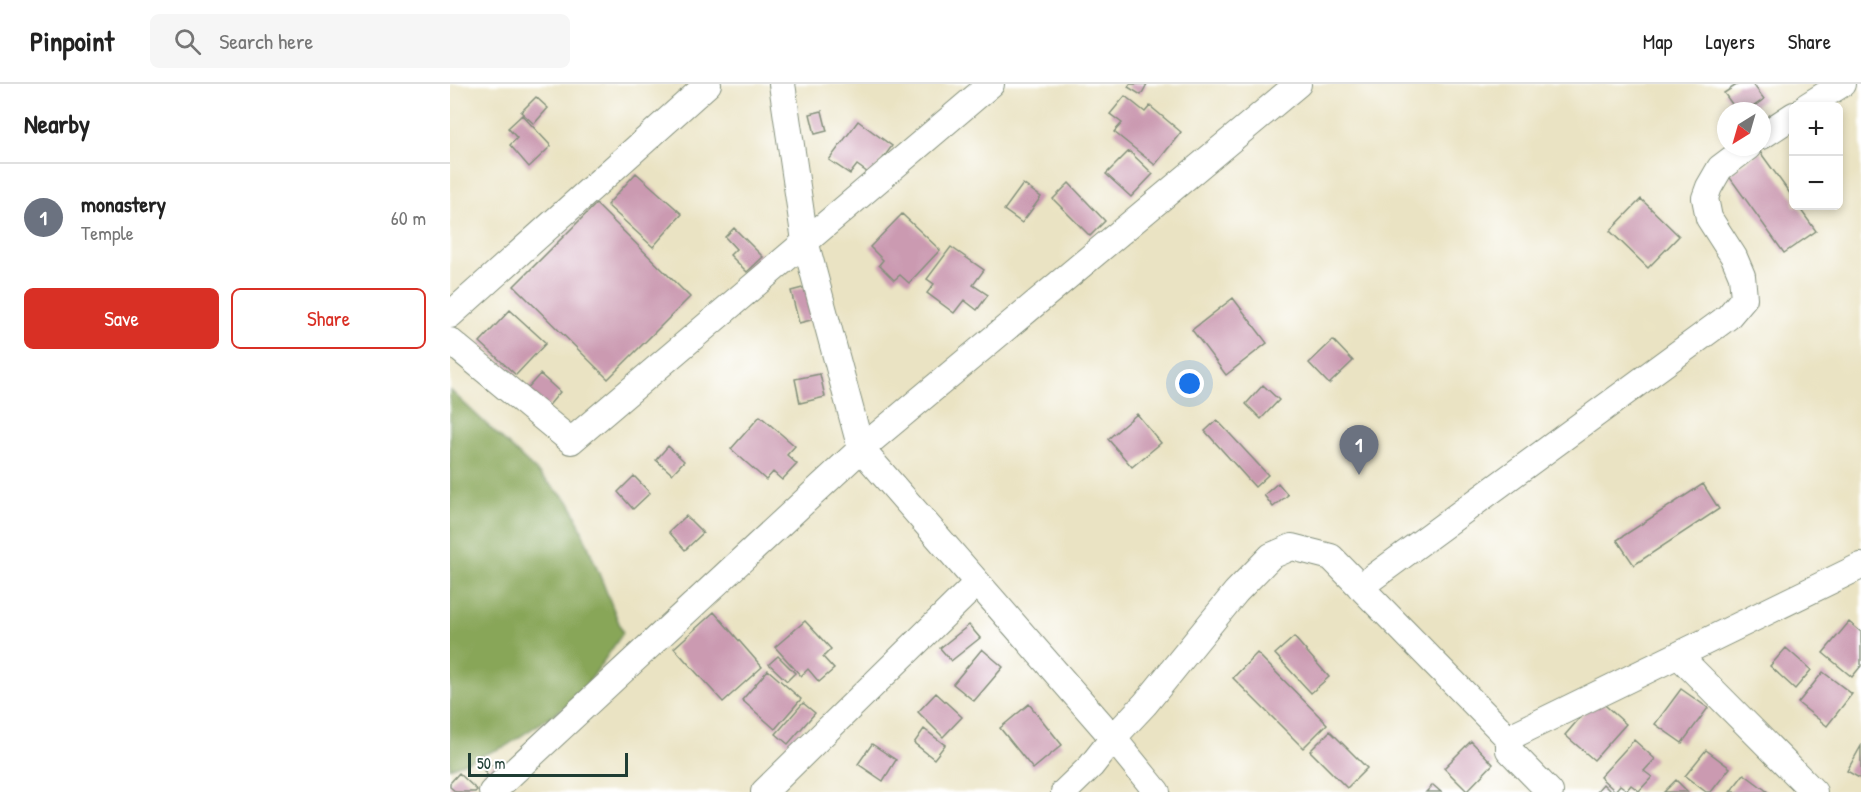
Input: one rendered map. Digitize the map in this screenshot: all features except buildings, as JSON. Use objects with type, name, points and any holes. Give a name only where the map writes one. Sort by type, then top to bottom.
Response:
[{"type":"street","points":[[450,315],[708,84]]},
{"type":"street","points":[[782,84],[806,241],[861,449],[1113,738],[1157,792]]},
{"type":"street","points":[[450,341],[571,441],[991,84]]},
{"type":"street","points":[[492,792],[861,449],[1298,84]]},
{"type":"street","points":[[1813,102],[1842,84]]},
{"type":"street","points":[[1771,130],[1789,118]]},
{"type":"street","points":[[1360,587],[1728,317],[1744,298],[1742,276],[1734,257],[1709,218],[1705,198],[1720,168],[1736,156]]},
{"type":"street","points":[[1064,792],[1092,766],[1236,592],[1271,556],[1292,547],[1331,557],[1509,740],[1509,750],[1548,791]]},
{"type":"street","points":[[1509,740],[1518,733],[1679,656],[1856,577]]},
{"type":"street","points":[[764,792],[977,583]]},
{"type":"street","points":[[1679,656],[1814,792]]},
{"type":"green space","points":[[450,390],[571,504],[623,633],[578,698],[506,746],[450,768]]},
{"type":"place","name":"monastery","points":[[1359,475]]}]
